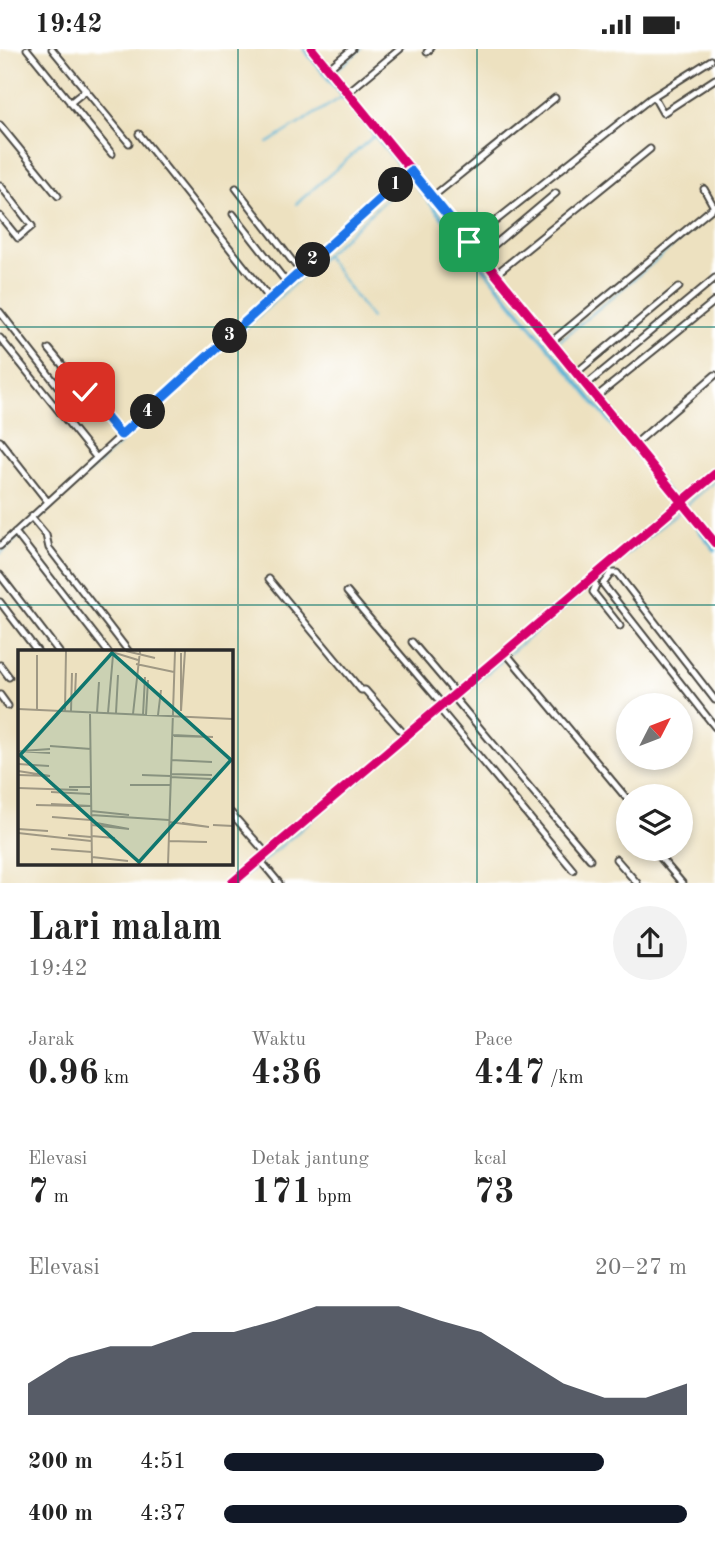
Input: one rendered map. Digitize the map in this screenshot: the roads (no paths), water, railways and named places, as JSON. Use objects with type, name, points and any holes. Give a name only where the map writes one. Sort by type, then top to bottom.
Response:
[{"type":"street","points":[[27,49],[112,154]]},
{"type":"street","points":[[52,49],[129,143]]},
{"type":"street","points":[[312,49],[431,198],[635,444],[680,504],[715,543]]},
{"type":"street","points":[[328,69],[352,49]]},
{"type":"street","points":[[347,93],[400,49]]},
{"type":"street","points":[[469,242],[654,97],[711,60]]},
{"type":"street","points":[[654,97],[663,113],[715,79]]},
{"type":"street","points":[[70,103],[86,90]]},
{"type":"street","points":[[431,198],[555,98]]},
{"type":"street","points":[[0,125],[58,197]]},
{"type":"street","points":[[139,134],[270,299]]},
{"type":"street","points":[[496,274],[650,149]]},
{"type":"street","points":[[0,546],[45,511],[48,502],[95,456],[270,299],[281,295],[287,282],[410,172]]},
{"type":"street","points":[[0,184],[32,226],[18,238],[0,216]]},
{"type":"street","points":[[236,188],[300,271]]},
{"type":"street","points":[[553,344],[714,206],[704,189]]},
{"type":"street","points":[[481,256],[556,193]]},
{"type":"street","points":[[233,214],[287,282]]},
{"type":"street","points":[[586,386],[715,278]]},
{"type":"street","points":[[576,373],[680,287]]},
{"type":"street","points":[[596,397],[715,300]]},
{"type":"street","points":[[0,312],[64,394]]},
{"type":"street","points":[[0,338],[95,456]]},
{"type":"street","points":[[49,349],[121,435]]},
{"type":"street","points":[[24,367],[36,357]]},
{"type":"street","points":[[635,444],[715,375]]},
{"type":"street","points":[[0,441],[2,449],[48,502]]},
{"type":"street","points":[[232,883],[261,861],[266,853],[405,735],[608,570],[715,474]]},
{"type":"street","points":[[34,520],[47,536],[49,548],[126,650]]},
{"type":"street","points":[[708,534],[715,528]]},
{"type":"street","points":[[17,535],[106,650]]},
{"type":"street","points":[[608,570],[617,573],[715,700]]},
{"type":"street","points":[[608,570],[603,583],[715,727]]},
{"type":"street","points":[[0,575],[54,650]]},
{"type":"street","points":[[269,579],[361,690],[365,690],[405,735]]},
{"type":"street","points":[[592,581],[593,592],[620,626]]},
{"type":"street","points":[[347,592],[573,870]]},
{"type":"street","points":[[0,602],[36,650]]},
{"type":"street","points":[[412,642],[590,859]]},
{"type":"street","points":[[507,654],[616,786]]},
{"type":"street","points":[[0,665],[9,677]]},
{"type":"street","points":[[0,695],[8,706]]},
{"type":"street","points":[[233,815],[266,853]]},
{"type":"street","points":[[261,861],[279,883]]},
{"type":"street","points":[[618,861],[637,883]]},
{"type":"street","points":[[663,861],[682,883]]},
{"type":"waterway","points":[[304,49],[715,550]]},
{"type":"waterway","points":[[334,72],[361,49]]},
{"type":"waterway","points":[[268,143],[342,97]]},
{"type":"waterway","points":[[296,204],[374,136]]},
{"type":"waterway","points":[[0,554],[408,179]]},
{"type":"waterway","points":[[556,344],[715,211]]},
{"type":"waterway","points":[[326,256],[371,318]]},
{"type":"waterway","points":[[611,568],[715,481]]},
{"type":"waterway","points":[[509,654],[607,572]]},
{"type":"waterway","points":[[237,883],[505,658]]}]
